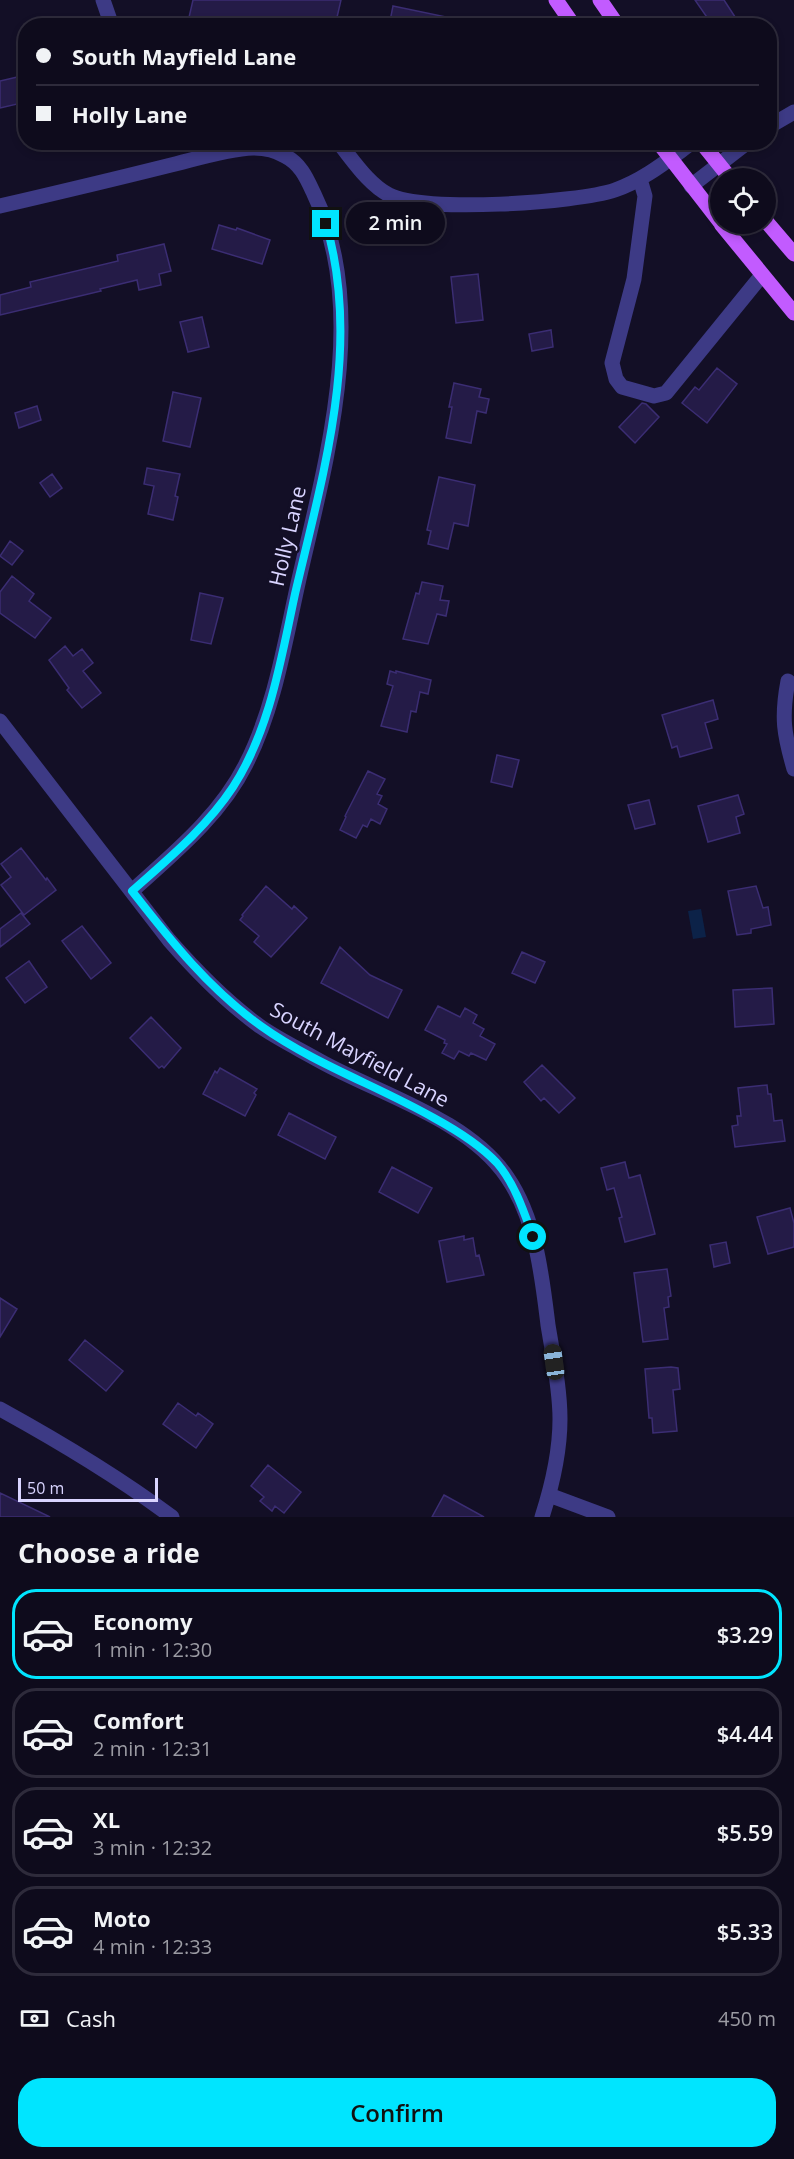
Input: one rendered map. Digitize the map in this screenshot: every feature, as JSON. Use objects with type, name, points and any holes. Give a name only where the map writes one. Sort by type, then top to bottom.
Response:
[{"type":"main road","points":[[556,0],[568,18]]},
{"type":"main road","points":[[600,0],[612,18]]},
{"type":"main road","points":[[663,150],[710,210]]},
{"type":"main road","points":[[708,150],[722,168]]},
{"type":"main road","points":[[776,233],[794,254]]},
{"type":"main road","points":[[729,234],[794,313]]},
{"type":"street","points":[[103,0],[109,18]]},
{"type":"street","points":[[777,122],[794,112]]},
{"type":"street","name":"Holly Lane","points":[[0,206],[241,150]]},
{"type":"street","name":"Holly Lane","points":[[132,891],[187,842],[213,814],[233,787],[246,764],[274,689],[328,451],[338,379],[341,323],[338,281],[321,208],[302,170],[285,156],[270,150]]},
{"type":"street","points":[[345,150],[381,190],[400,201],[429,204],[478,204],[579,198],[616,190],[640,179],[682,150]]},
{"type":"street","points":[[691,186],[737,150]]},
{"type":"street","points":[[640,179],[645,196],[634,279],[612,363],[616,379],[622,387],[654,396],[666,393],[762,275]]},
{"type":"street","points":[[788,681],[783,707],[783,723],[794,769]]},
{"type":"street","name":"South Mayfield Lane","points":[[0,721],[193,967],[226,999],[262,1028],[323,1062],[451,1127],[485,1152],[509,1179],[533,1237],[559,1401],[558,1453],[542,1517]]},
{"type":"street","points":[[0,1409],[71,1449],[134,1489],[172,1517]]},
{"type":"street","points":[[549,1495],[608,1517]]},
{"type":"water","points":[[701,909],[706,937],[693,939],[688,911]]},
{"type":"building","points":[[193,0],[341,0],[337,18],[189,18]]},
{"type":"building","points":[[695,0],[724,0],[736,18],[707,18]]},
{"type":"building","points":[[393,6],[451,18],[391,18]]},
{"type":"building","points":[[18,77],[18,104],[0,108],[0,81]]},
{"type":"building","points":[[219,225],[236,230],[237,228],[270,240],[262,264],[212,249]]},
{"type":"building","points":[[164,244],[171,271],[159,274],[161,285],[139,290],[137,280],[0,315],[0,295],[31,287],[30,282],[118,261],[117,255]]},
{"type":"building","points":[[478,274],[483,320],[456,323],[451,277]]},
{"type":"building","points":[[202,317],[209,347],[188,352],[180,322]]},
{"type":"building","points":[[551,330],[553,347],[532,351],[529,334]]},
{"type":"building","points":[[717,368],[737,384],[707,423],[682,403],[695,387],[699,390]]},
{"type":"building","points":[[454,383],[481,389],[479,397],[489,399],[486,413],[477,411],[471,443],[446,438]]},
{"type":"building","points":[[173,392],[201,398],[190,447],[163,441]]},
{"type":"building","points":[[642,403],[659,417],[635,443],[619,427]]},
{"type":"building","points":[[37,406],[41,420],[19,428],[15,413]]},
{"type":"building","points":[[147,468],[180,474],[173,520],[148,514],[154,486],[144,484]]},
{"type":"building","points":[[52,474],[62,488],[50,497],[40,483]]},
{"type":"building","points":[[439,477],[475,485],[468,526],[454,523],[448,549],[428,544],[431,531],[427,530]]},
{"type":"building","points":[[10,541],[23,551],[12,565],[0,556]]},
{"type":"building","points":[[12,576],[34,594],[29,601],[51,618],[35,638],[0,613],[0,592]]},
{"type":"building","points":[[422,582],[443,586],[440,600],[449,601],[446,616],[437,614],[428,644],[403,639],[416,593],[419,594]]},
{"type":"building","points":[[200,593],[223,598],[211,644],[191,640]]},
{"type":"building","points":[[65,646],[73,656],[82,649],[93,663],[83,671],[101,693],[82,708],[67,690],[69,688],[49,660]]},
{"type":"building","points":[[390,671],[431,680],[428,694],[420,692],[416,712],[411,711],[407,732],[381,726],[393,686],[387,684]]},
{"type":"building","points":[[713,700],[718,719],[705,723],[712,748],[680,757],[677,746],[672,748],[662,715]]},
{"type":"building","points":[[497,755],[519,760],[512,787],[491,782]]},
{"type":"building","points":[[368,771],[385,779],[377,794],[382,796],[378,804],[387,809],[380,824],[371,819],[367,827],[363,825],[356,838],[340,830]]},
{"type":"building","points":[[738,795],[744,814],[736,817],[740,833],[708,842],[698,806]]},
{"type":"building","points":[[649,800],[655,824],[635,829],[628,805]]},
{"type":"building","points":[[21,848],[56,890],[24,915],[1,885],[11,877],[1,864]]},
{"type":"building","points":[[266,886],[292,909],[294,906],[307,918],[271,957],[254,942],[259,936],[240,920]]},
{"type":"building","points":[[756,886],[763,908],[768,907],[771,925],[751,929],[751,933],[737,935],[728,891]]},
{"type":"building","points":[[21,913],[30,924],[0,947],[0,929]]},
{"type":"building","points":[[82,926],[111,963],[91,979],[62,941]]},
{"type":"building","points":[[340,947],[370,975],[402,990],[388,1018],[321,983]]},
{"type":"building","points":[[522,952],[545,962],[535,983],[512,973]]},
{"type":"building","points":[[29,961],[47,987],[25,1003],[6,978]]},
{"type":"building","points":[[772,988],[774,1024],[735,1027],[733,990]]},
{"type":"building","points":[[438,1006],[460,1017],[465,1008],[477,1015],[473,1023],[484,1029],[480,1036],[495,1044],[486,1060],[471,1053],[469,1056],[459,1051],[454,1059],[442,1053],[447,1044],[444,1043],[445,1040],[425,1030]]},
{"type":"building","points":[[151,1017],[181,1048],[164,1068],[162,1066],[159,1068],[130,1038]]},
{"type":"building","points":[[542,1065],[575,1098],[559,1113],[544,1098],[541,1101],[524,1082]]},
{"type":"building","points":[[220,1068],[257,1089],[245,1116],[203,1094],[215,1071],[217,1073]]},
{"type":"building","points":[[767,1085],[768,1094],[771,1094],[774,1121],[782,1120],[785,1141],[735,1147],[732,1126],[738,1125],[737,1116],[741,1116],[738,1088]]},
{"type":"building","points":[[289,1113],[336,1137],[325,1159],[278,1135]]},
{"type":"building","points":[[625,1162],[629,1178],[640,1175],[655,1234],[625,1242],[619,1218],[622,1217],[614,1188],[607,1190],[601,1168]]},
{"type":"building","points":[[392,1167],[432,1188],[418,1213],[379,1192]]},
{"type":"building","points":[[790,1208],[794,1223],[794,1247],[768,1254],[757,1217]]},
{"type":"building","points":[[464,1236],[464,1240],[473,1238],[476,1256],[479,1255],[484,1275],[447,1282],[439,1241]]},
{"type":"building","points":[[726,1242],[730,1263],[714,1267],[710,1245]]},
{"type":"building","points":[[667,1269],[671,1296],[668,1297],[669,1307],[664,1308],[668,1339],[643,1342],[634,1273]]},
{"type":"building","points":[[0,1298],[17,1309],[0,1337]]},
{"type":"building","points":[[85,1340],[123,1371],[106,1391],[69,1360]]},
{"type":"building","points":[[678,1368],[680,1389],[673,1390],[677,1431],[653,1433],[652,1418],[649,1418],[645,1369]]},
{"type":"building","points":[[178,1403],[196,1416],[198,1413],[213,1424],[196,1448],[163,1424]]},
{"type":"building","points":[[268,1465],[301,1492],[284,1513],[275,1506],[272,1511],[260,1501],[264,1497],[251,1486]]},
{"type":"building","points":[[0,1493],[50,1517],[0,1517]]},
{"type":"building","points":[[444,1495],[484,1517],[432,1517]]},
{"type":"route","points":[[326,224],[338,281],[341,323],[338,379],[328,451],[274,689],[259,734],[233,787],[213,814],[187,842],[132,891],[169,940],[193,967],[226,999],[262,1028],[323,1062],[451,1127],[485,1152],[509,1179],[533,1237]]}]
